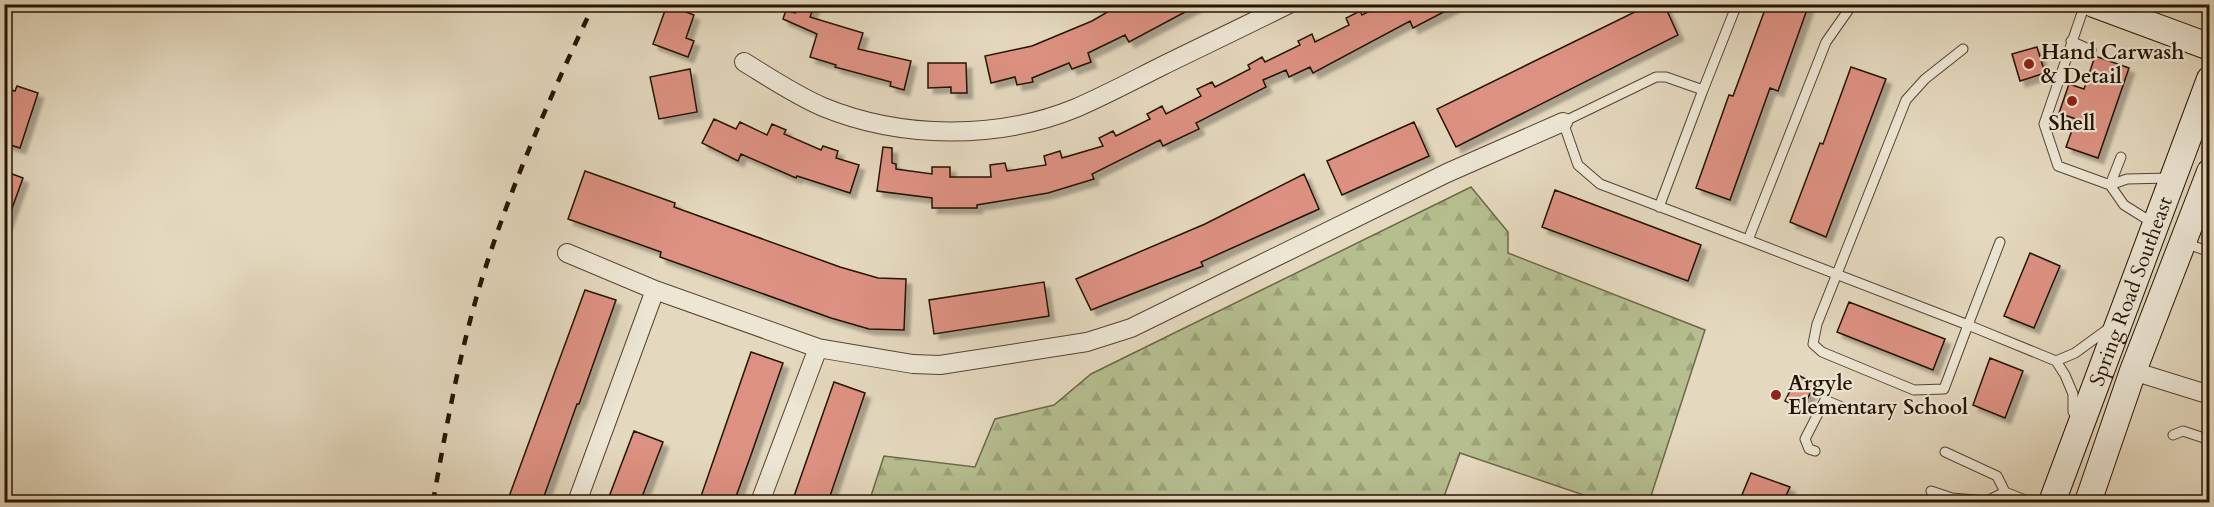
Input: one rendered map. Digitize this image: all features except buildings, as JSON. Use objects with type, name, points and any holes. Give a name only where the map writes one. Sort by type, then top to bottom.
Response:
[{"type":"main road","points":[[2094,4],[2125,10],[2210,47]]},
{"type":"main road","name":"Spring Road Southeast","points":[[2052,502],[2210,79]]},
{"type":"main road","name":"Spring Road Southeast","points":[[2088,502],[2133,371],[2210,172]]},
{"type":"street","points":[[744,62],[795,94],[823,107],[874,123],[927,130],[988,129],[1076,108],[1289,4]]},
{"type":"street","points":[[567,253],[656,290],[818,348],[881,360],[940,365],[1087,342],[1131,328],[1447,173],[1563,122]]},
{"type":"street","points":[[577,502],[656,290]]},
{"type":"street","points":[[760,502],[818,348]]},
{"type":"street","points":[[2133,371],[2210,395]]},
{"type":"lane","points":[[1659,207],[1737,4]]},
{"type":"lane","points":[[2085,4],[2044,124],[2058,166],[2110,184],[2127,179],[2172,178]]},
{"type":"lane","points":[[1748,240],[1826,42],[1852,5]]},
{"type":"lane","points":[[2072,41],[2091,50]]},
{"type":"lane","points":[[1963,49],[1925,79],[1906,100],[1817,324],[1813,344],[1822,352],[1914,390],[1944,389],[2000,242]]},
{"type":"lane","points":[[1703,90],[1666,77],[1656,77],[1563,122],[1578,165],[1600,184],[1968,325],[2055,361],[2065,375],[2073,394],[2073,412],[2081,425]]},
{"type":"lane","points":[[2110,184],[2121,157]]},
{"type":"lane","points":[[2110,184],[2124,205],[2156,224]]},
{"type":"lane","points":[[2182,242],[2210,252]]},
{"type":"lane","points":[[2055,361],[2076,353],[2119,321]]},
{"type":"lane","points":[[1815,451],[1809,449],[1805,439],[1825,400],[1850,410]]},
{"type":"lane","points":[[2174,435],[2183,431],[2210,440]]},
{"type":"lane","points":[[1945,452],[1997,476],[2005,492],[2030,502]]},
{"type":"lane","points":[[1930,491],[1952,498],[1987,501],[2005,492]]},
{"type":"green space","points":[[1471,187],[1508,232],[1508,253],[1705,330],[1649,502],[1604,502],[1460,453],[1442,502],[869,502],[884,456],[975,467],[995,419],[1054,405],[1091,374]]},
{"type":"railway","points":[[433,502],[462,354],[486,266],[509,199],[594,4]]},
{"type":"place","name":"Hand Carwash & Detail","points":[[2029,64]]},
{"type":"place","name":"Shell","points":[[2072,101]]},
{"type":"place","name":"Argyle Elementary School","points":[[1776,395]]}]
